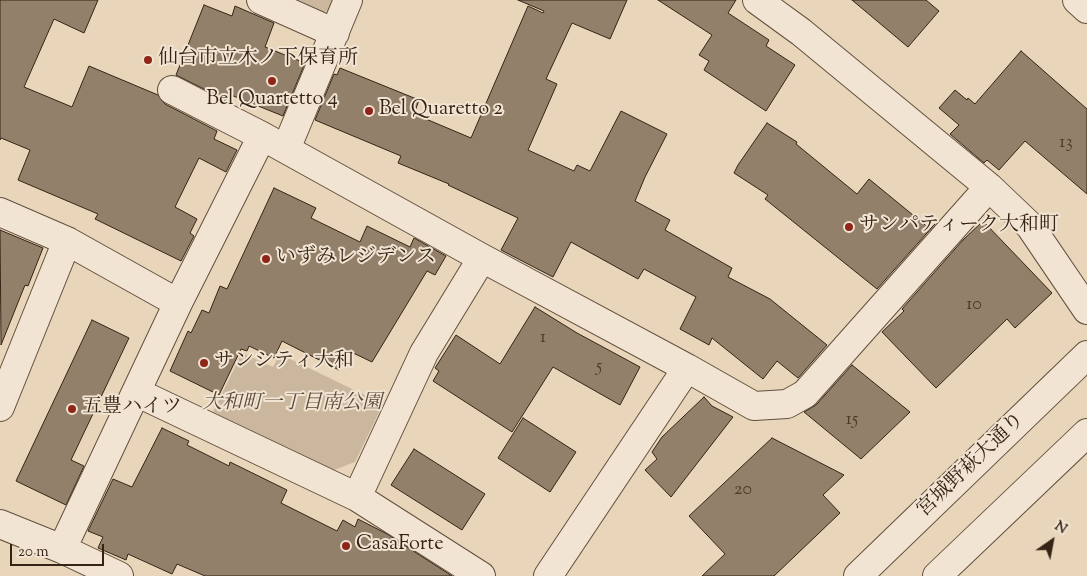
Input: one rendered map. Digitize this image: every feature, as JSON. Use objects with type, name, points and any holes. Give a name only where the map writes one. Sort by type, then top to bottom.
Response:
[{"type":"street","points":[[261,0],[335,33]]},
{"type":"street","points":[[286,149],[348,0]]},
{"type":"street","points":[[757,0],[801,32],[989,187],[1030,226],[1087,310]]},
{"type":"street","points":[[1077,0],[1087,10]]},
{"type":"street","points":[[172,90],[286,149],[754,406],[787,404],[805,394],[989,187]]},
{"type":"street","points":[[62,549],[178,303],[262,136]]},
{"type":"street","points":[[0,212],[67,241],[178,303]]},
{"type":"street","points":[[0,407],[67,241]]},
{"type":"street","points":[[357,496],[424,353],[482,258]]},
{"type":"street","name":"宮城野萩大通り","points":[[858,576],[1087,355]]},
{"type":"street","points":[[548,576],[687,368]]},
{"type":"street","points":[[136,392],[357,496],[481,576]]},
{"type":"street","points":[[937,576],[1087,433]]},
{"type":"street","points":[[0,524],[62,549],[92,570],[119,576]]},
{"type":"green space","points":[[285,0],[333,0],[329,10],[317,15]]},
{"type":"green space","name":"大和町一丁目南公園","points":[[242,353],[273,367],[280,354],[383,404],[355,462],[334,470],[213,412]]},
{"type":"building","points":[[0,0],[98,0],[84,33],[54,19],[24,87],[72,107],[89,66],[158,95],[165,104],[217,131],[214,139],[237,150],[226,172],[199,158],[175,207],[197,219],[190,233],[194,236],[181,261],[95,219],[98,214],[18,180],[30,150],[1,138],[0,140]]},
{"type":"building","points":[[518,0],[627,0],[610,39],[572,23],[546,79],[557,84],[528,150],[574,171],[577,165],[590,171],[621,111],[667,134],[635,201],[670,220],[665,230],[732,268],[728,277],[770,299],[827,345],[798,378],[777,361],[763,379],[712,338],[709,345],[680,329],[696,297],[644,269],[638,279],[571,242],[553,277],[501,250],[518,218],[449,184],[398,163],[401,156],[315,120],[334,74],[337,75],[340,68],[419,100],[414,114],[471,138],[528,6],[543,13],[544,11]]},
{"type":"building","points":[[658,0],[736,0],[728,13],[769,40],[766,46],[795,65],[766,111],[704,70],[709,61],[699,55],[712,35]]},
{"type":"building","points":[[852,0],[926,0],[939,11],[908,47]]},
{"type":"building","points":[[204,5],[232,16],[235,6],[274,23],[265,47],[305,63],[283,116],[231,95],[228,101],[176,75]]},
{"type":"building","points":[[1021,51],[1087,109],[1087,194],[1025,141],[999,170],[987,160],[984,163],[950,134],[959,125],[939,108],[955,90],[975,104]]},
{"type":"building","name":"サンパティーク大和町","points":[[767,123],[797,142],[796,144],[857,194],[869,179],[930,229],[935,224],[877,289],[765,199],[768,195],[734,173]]},
{"type":"building","points":[[274,188],[316,208],[311,218],[360,242],[367,226],[410,247],[414,238],[446,256],[435,275],[427,271],[372,362],[349,351],[339,370],[282,341],[274,358],[249,346],[247,351],[241,349],[219,395],[170,371],[188,331],[191,333],[202,310],[209,313],[220,286],[227,289]]},
{"type":"building","points":[[983,221],[1052,293],[1015,328],[1007,319],[936,388],[882,332],[904,311],[902,309],[963,240]]},
{"type":"building","points":[[0,230],[43,248],[28,286],[25,285],[1,345]]},
{"type":"building","points":[[535,307],[577,333],[640,367],[620,405],[553,367],[512,432],[433,381],[439,371],[435,368],[456,335],[500,364]]},
{"type":"building","name":"五豊ハイツ","points":[[92,320],[129,338],[71,460],[84,466],[66,505],[16,481]]},
{"type":"building","points":[[852,365],[910,412],[861,459],[804,412],[816,405]]},
{"type":"building","points":[[704,397],[712,406],[733,417],[671,497],[645,470],[657,459],[652,452],[662,437]]},
{"type":"building","points":[[523,418],[576,452],[550,492],[498,458]]},
{"type":"building","points":[[162,428],[189,441],[187,445],[229,466],[230,462],[287,490],[281,503],[337,531],[343,520],[355,527],[358,519],[387,534],[452,576],[205,576],[177,564],[172,574],[128,554],[126,560],[98,548],[103,537],[88,531],[113,479],[132,487]]},
{"type":"building","points":[[772,438],[844,475],[823,495],[840,513],[774,576],[702,576],[725,554],[689,516]]},
{"type":"building","points":[[414,449],[485,494],[462,530],[391,485]]},
{"type":"place","name":"仙台市立木ノ下保育所","points":[[148,60]]},
{"type":"place","name":"Bel Quartetto 4","points":[[272,81]]},
{"type":"place","name":"Bel Quaretto 2","points":[[369,111]]},
{"type":"place","name":"サンパティーク大和町","points":[[849,227]]},
{"type":"place","name":"いずみレジデンス","points":[[266,259]]},
{"type":"place","name":"サンシティ大和","points":[[204,363]]},
{"type":"place","name":"五豊ハイツ","points":[[72,409]]},
{"type":"place","name":"CasaForte","points":[[346,546]]}]
